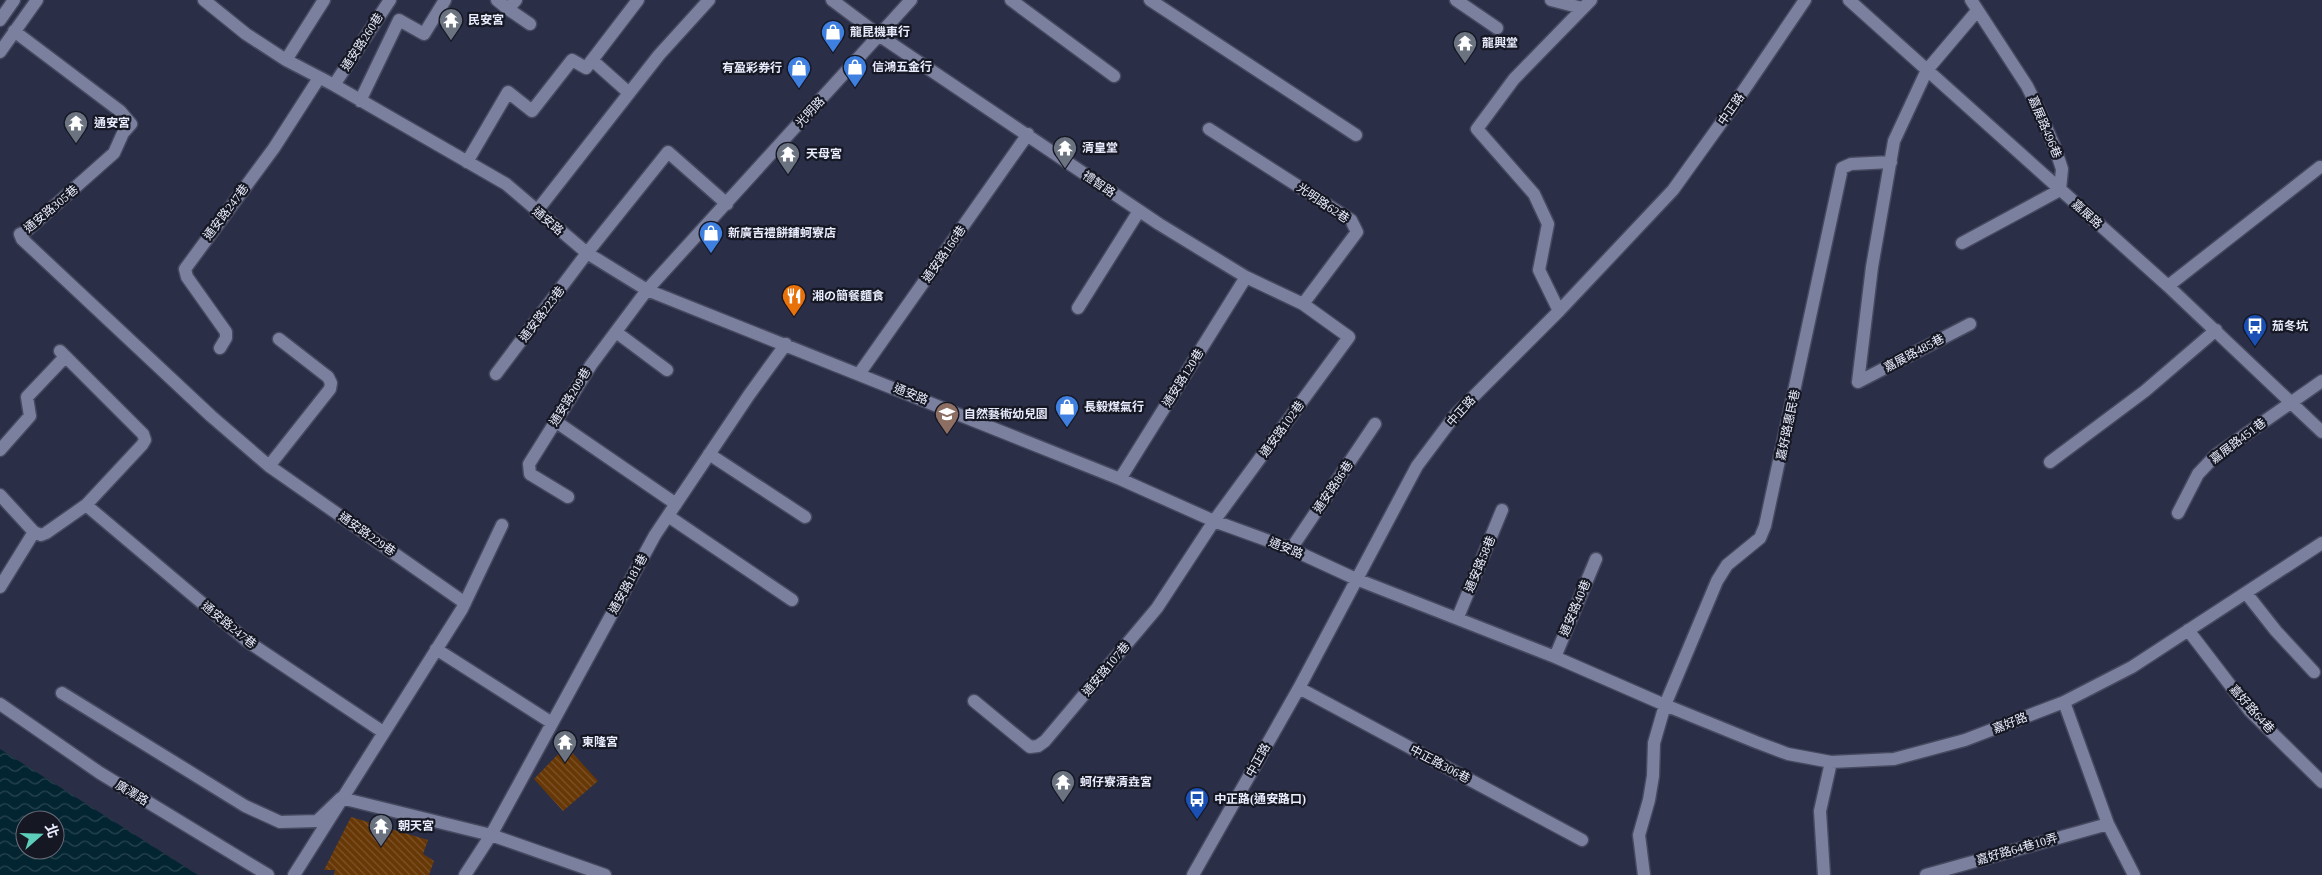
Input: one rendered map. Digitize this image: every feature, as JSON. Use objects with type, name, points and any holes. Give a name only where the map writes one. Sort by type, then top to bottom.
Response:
[{"type":"street","points":[[0,20],[14,0]]},
{"type":"street","points":[[0,52],[36,0]]},
{"type":"street","name":"通安路","points":[[204,0],[246,34],[286,60],[334,85],[360,102],[506,184],[519,194],[536,212],[587,253],[647,290],[1120,479],[1214,521],[1291,549],[1356,579],[1458,617],[1665,705]]},
{"type":"street","points":[[286,60],[324,0]]},
{"type":"street","name":"通安路260巷","points":[[334,85],[390,0]]},
{"type":"street","points":[[360,102],[399,20],[424,34],[444,0]]},
{"type":"street","points":[[497,0],[512,4],[530,24]]},
{"type":"street","points":[[467,162],[508,92],[532,111],[572,60],[586,68],[638,0]]},
{"type":"street","points":[[536,212],[659,55],[709,0]]},
{"type":"street","name":"禮智路","points":[[832,0],[880,36],[1028,134],[1139,211],[1246,278],[1303,304],[1349,337]]},
{"type":"street","name":"光明路","points":[[647,290],[911,0]]},
{"type":"street","points":[[1010,0],[1114,76]]},
{"type":"street","points":[[1150,0],[1356,135]]},
{"type":"street","points":[[1456,0],[1496,28]]},
{"type":"street","points":[[1551,0],[1587,4]]},
{"type":"street","name":"中正路","points":[[1193,875],[1299,688],[1417,466],[1456,414],[1559,311],[1673,190],[1805,0]]},
{"type":"street","name":"嘉展路","points":[[1849,0],[2168,286],[2322,432]]},
{"type":"street","points":[[1559,311],[1539,270],[1548,224],[1534,194],[1478,129],[1514,79],[1587,4]]},
{"type":"street","points":[[1891,162],[1894,141],[1927,70],[1974,6]]},
{"type":"street","name":"嘉展路496巷","points":[[1974,6],[2027,86],[2036,104],[2062,169],[2060,190]]},
{"type":"street","name":"通安路305巷","points":[[14,32],[120,111],[131,124],[123,133],[114,153],[25,232],[20,234],[22,239],[184,392],[269,466]]},
{"type":"street","points":[[592,60],[629,94]]},
{"type":"street","name":"通安路247巷","points":[[220,348],[226,338],[226,332],[187,277],[185,269],[274,148],[320,78]]},
{"type":"street","name":"光明路62巷","points":[[1209,128],[1351,220],[1357,232],[1303,304]]},
{"type":"street","name":"通安路166巷","points":[[859,374],[1028,134]]},
{"type":"street","name":"通安路223巷","points":[[496,374],[587,253],[668,152],[726,204]]},
{"type":"street","name":"嘉展路485巷","points":[[1891,162],[1872,268],[1858,382],[1970,324]]},
{"type":"street","name":"嘉好路惠民巷","points":[[1665,705],[1716,581],[1728,565],[1760,538],[1766,526],[1842,168],[1852,164],[1891,162]]},
{"type":"street","points":[[2168,286],[2320,167]]},
{"type":"street","points":[[1962,243],[2060,190]]},
{"type":"street","points":[[1078,308],[1139,211]]},
{"type":"street","name":"通安路120巷","points":[[1120,479],[1246,278]]},
{"type":"street","name":"通安路209巷","points":[[568,497],[530,474],[529,464],[591,365],[647,290]]},
{"type":"street","points":[[2050,462],[2145,391],[2216,330]]},
{"type":"street","points":[[616,332],[667,370]]},
{"type":"street","name":"通安路102巷","points":[[1214,521],[1349,337]]},
{"type":"street","points":[[269,466],[330,389],[331,383],[328,377],[279,339]]},
{"type":"street","name":"通安路181巷","points":[[465,875],[491,835],[655,535],[786,344]]},
{"type":"street","points":[[0,450],[30,416],[27,397],[62,354],[143,434],[145,440],[86,505],[41,535],[34,532],[0,495]]},
{"type":"street","name":"嘉展路451巷","points":[[2178,513],[2198,474],[2216,455],[2322,381]]},
{"type":"street","points":[[555,422],[676,504]]},
{"type":"street","name":"通安路86巷","points":[[1291,549],[1375,424]]},
{"type":"street","points":[[710,454],[804,517]]},
{"type":"street","name":"通安路229巷","points":[[269,466],[465,603]]},
{"type":"street","name":"通安路247巷","points":[[86,505],[247,641],[383,732]]},
{"type":"street","name":"通安路58巷","points":[[1458,617],[1502,510]]},
{"type":"street","points":[[668,516],[792,600]]},
{"type":"street","name":"通安路107巷","points":[[974,701],[1030,747],[1038,746],[1046,741],[1157,608],[1214,521]]},
{"type":"street","points":[[294,875],[465,603],[502,525]]},
{"type":"street","points":[[0,587],[34,532]]},
{"type":"street","name":"嘉好路","points":[[1665,705],[1788,754],[1831,762],[1894,760],[1965,740],[2064,702],[2132,667],[2322,543]]},
{"type":"street","name":"通安路40巷","points":[[1555,657],[1596,559]]},
{"type":"street","points":[[2246,593],[2276,632],[2314,672]]},
{"type":"street","name":"嘉好路64巷","points":[[2188,630],[2250,711],[2322,782]]},
{"type":"street","points":[[436,649],[552,723]]},
{"type":"street","name":"中正路306巷","points":[[1299,688],[1582,840]]},
{"type":"street","points":[[62,693],[245,806],[280,822],[317,821],[341,798]]},
{"type":"street","points":[[2064,702],[2108,824],[2134,875]]},
{"type":"street","name":"廣澤路","points":[[0,704],[100,773],[268,875]]},
{"type":"street","points":[[1644,875],[1640,835],[1652,784],[1654,743],[1665,705]]},
{"type":"street","points":[[1824,875],[1820,811],[1831,762]]},
{"type":"street","points":[[341,798],[491,835],[604,875]]},
{"type":"street","name":"嘉好路64巷10弄","points":[[1926,875],[2108,824]]},
{"type":"water","points":[[0,749],[198,875],[0,875]]},
{"type":"building","name":"東隆宮","points":[[566,746],[598,781],[563,811],[534,779]]},
{"type":"building","name":"朝天宮","points":[[351,817],[428,840],[423,854],[434,861],[429,875],[334,875],[335,870],[324,870]]},
{"type":"place","name":"民安宮","points":[[451,41]]},
{"type":"place","name":"龍昆機車行","points":[[833,53]]},
{"type":"place","name":"龍興堂","points":[[1465,64]]},
{"type":"place","name":"信鴻五金行","points":[[855,88]]},
{"type":"place","name":"有盈彩券行","points":[[799,89]]},
{"type":"place","name":"通安宮","points":[[76,144]]},
{"type":"place","name":"清皇堂","points":[[1065,169]]},
{"type":"place","name":"天母宮","points":[[788,175]]},
{"type":"place","name":"新廣吉禮餅鋪蚵寮店","points":[[711,254]]},
{"type":"place","name":"湘の簡餐麵食","points":[[794,317]]},
{"type":"place","name":"茄冬坑","points":[[2255,347]]},
{"type":"place","name":"長毅煤氣行","points":[[1067,428]]},
{"type":"place","name":"自然藝術幼兒園","points":[[947,435]]},
{"type":"place","name":"東隆宮","points":[[565,763]]},
{"type":"place","name":"蚵仔寮清垚宮","points":[[1063,803]]},
{"type":"place","name":"中正路(通安路口)","points":[[1197,820]]},
{"type":"place","name":"朝天宮","points":[[381,847]]}]
